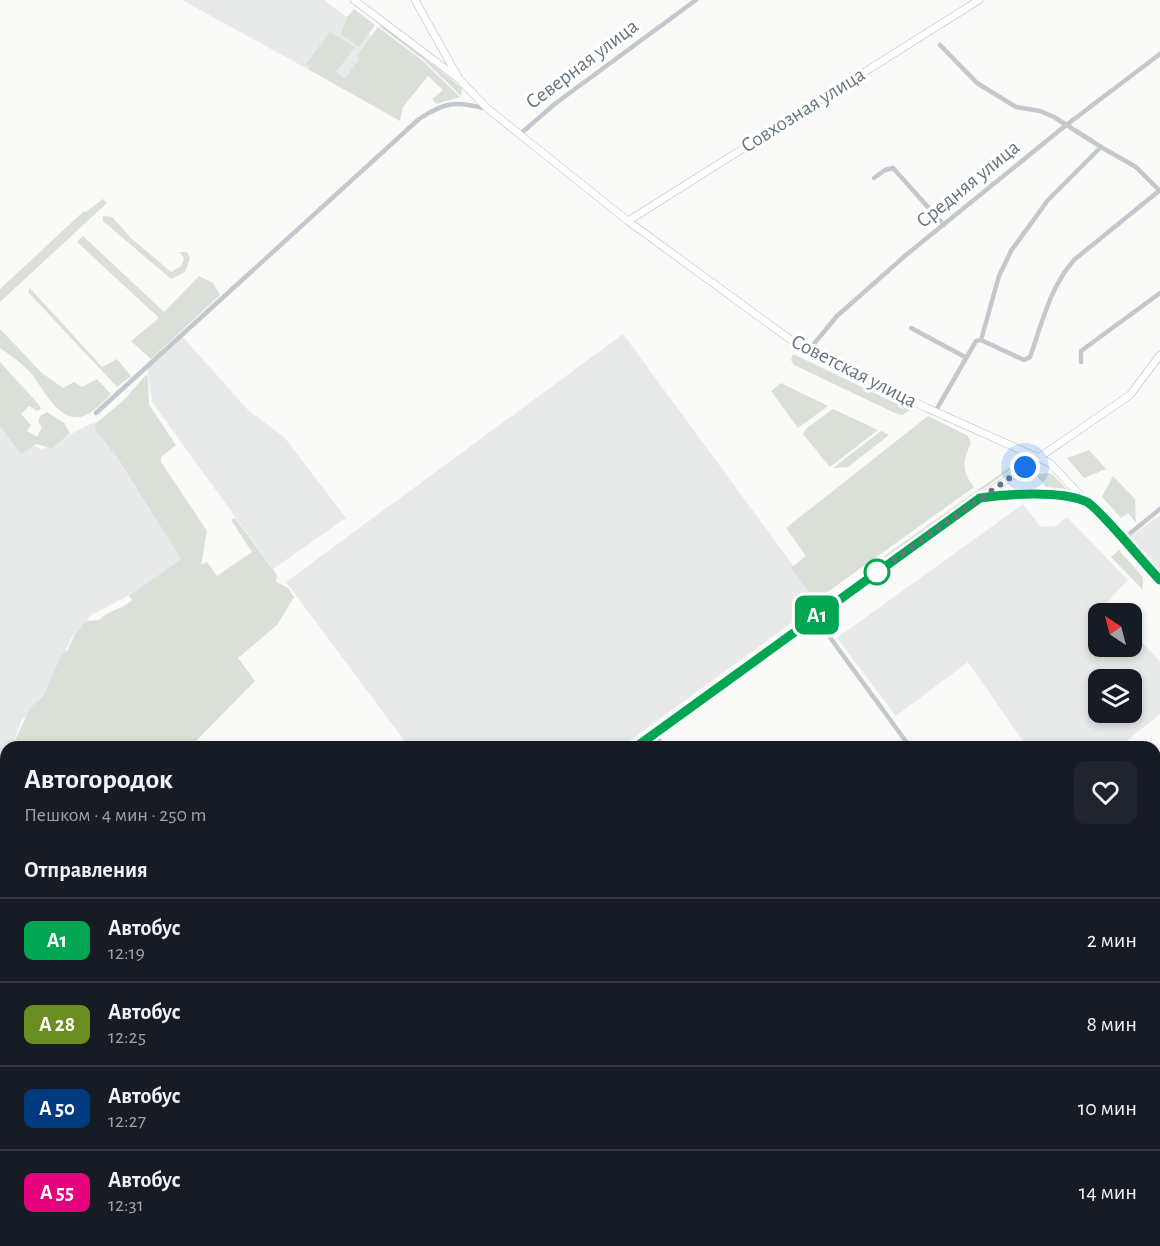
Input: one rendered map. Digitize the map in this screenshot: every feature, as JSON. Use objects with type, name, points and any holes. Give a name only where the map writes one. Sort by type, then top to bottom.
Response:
[{"type":"main road","points":[[354,0],[459,79]]},
{"type":"main road","points":[[415,0],[459,79]]},
{"type":"main road","name":"Совхозная улица","points":[[628,221],[980,0]]},
{"type":"main road","name":"Советская улица","points":[[459,79],[488,110],[628,221],[808,351],[1056,467],[1160,580]]},
{"type":"main road","points":[[644,741],[980,498],[1130,394],[1160,355]]},
{"type":"main road","points":[[980,498],[1023,495],[1067,497],[1089,503]]},
{"type":"street","name":"Северная улица","points":[[519,135],[556,103],[696,0]]},
{"type":"street","points":[[935,412],[972,344],[981,340],[1027,359],[1064,271],[1074,260],[1160,190],[1136,167],[1040,111],[1016,107],[977,83],[940,45]]},
{"type":"street","name":"Средняя улица","points":[[808,351],[837,316],[944,225],[1065,126],[1160,54]]},
{"type":"street","points":[[96,413],[419,119],[436,108],[449,104],[464,103],[488,110]]},
{"type":"street","points":[[981,340],[999,276],[1011,251],[1048,200],[1101,147]]},
{"type":"street","points":[[874,178],[893,168],[944,225]]},
{"type":"street","points":[[1081,362],[1081,351],[1160,293]]},
{"type":"street","points":[[911,328],[965,357]]},
{"type":"street","points":[[1122,540],[1160,509]]},
{"type":"street","points":[[815,617],[906,741]]},
{"type":"street","points":[[654,734],[659,741]]},
{"type":"shaded area","points":[[182,0],[324,0],[411,65],[371,104]]},
{"type":"shaded area","points":[[354,9],[375,25],[359,47],[341,34],[347,17]]},
{"type":"shaded area","points":[[383,25],[462,88],[461,96],[424,60],[379,26]]},
{"type":"shaded area","points":[[378,27],[423,61],[460,97],[436,104],[432,99],[443,90],[428,76],[403,107],[400,121],[308,69],[310,66],[306,64],[330,32],[355,47],[336,72],[345,79],[359,59],[357,56]]},
{"type":"shaded area","points":[[103,199],[107,203],[0,302],[0,289],[84,211],[86,212]]},
{"type":"shaded area","points":[[103,216],[112,217],[131,238],[171,272],[181,266],[184,259],[180,252],[187,252],[190,258],[185,272],[171,279],[103,221]]},
{"type":"shaded area","points":[[83,236],[164,312],[199,276],[213,283],[220,295],[151,359],[131,341],[159,318],[77,242]]},
{"type":"shaded area","points":[[30,288],[102,367],[117,359],[131,376],[117,387],[28,292]]},
{"type":"shaded area","points":[[0,329],[42,373],[63,388],[74,382],[82,387],[97,379],[111,394],[81,417],[65,414],[51,402],[30,372],[0,348]]},
{"type":"shaded area","points":[[623,334],[820,602],[629,741],[405,741],[286,582]]},
{"type":"shaded area","points":[[182,336],[248,410],[285,438],[346,518],[273,569],[152,402],[147,369]]},
{"type":"shaded area","points":[[793,354],[910,410],[902,415],[895,413],[794,365],[791,360]]},
{"type":"shaded area","points":[[0,362],[40,406],[41,409],[37,411],[29,406],[21,414],[31,425],[27,431],[37,437],[42,427],[38,422],[40,416],[47,412],[64,423],[70,433],[52,448],[36,444],[21,454],[0,426]]},
{"type":"shaded area","points":[[146,375],[149,405],[176,445],[161,457],[161,462],[207,531],[201,565],[207,562],[217,576],[252,552],[231,520],[235,518],[277,575],[276,582],[288,588],[294,597],[277,625],[238,658],[255,681],[196,741],[15,741],[30,708],[43,697],[61,656],[68,650],[75,634],[86,621],[99,620],[124,606],[132,600],[129,596],[181,559],[118,459],[96,430],[95,424],[123,401]]},
{"type":"shaded area","points":[[781,383],[828,406],[798,428],[771,391]]},
{"type":"shaded area","points":[[833,409],[878,430],[830,467],[803,434],[807,428]]},
{"type":"shaded area","points":[[928,416],[968,436],[971,443],[966,455],[965,471],[974,487],[815,601],[791,568],[806,556],[786,528]]},
{"type":"shaded area","points":[[0,419],[41,450],[94,422],[181,559],[132,594],[91,615],[71,638],[47,701],[22,719],[14,741],[0,741]]},
{"type":"shaded area","points":[[881,431],[889,435],[848,467],[833,468]]},
{"type":"shaded area","points":[[1089,450],[1106,469],[1084,478],[1067,458]]},
{"type":"shaded area","points":[[1017,462],[1019,464],[883,557]]},
{"type":"shaded area","points":[[1052,474],[1072,494],[1051,493],[1036,475]]},
{"type":"shaded area","points":[[1113,476],[1135,499],[1136,523],[1128,513],[1121,518],[1102,497]]},
{"type":"shaded area","points":[[1023,504],[1041,527],[1056,526],[1067,517],[1128,580],[1106,603],[1088,603],[1088,657],[1142,657],[1142,642],[1160,661],[1160,714],[1126,741],[1023,741],[968,662],[896,716],[837,638]]},
{"type":"shaded area","points":[[1160,515],[1160,570],[1130,537]]},
{"type":"shaded area","points":[[1119,550],[1143,577],[1143,590],[1111,557]]},
{"type":"bus line","name":"А1","points":[[644,741],[980,498],[1023,495],[1067,497],[1089,503],[1160,580]]},
{"type":"route","points":[[877,572],[1025,467]]}]
